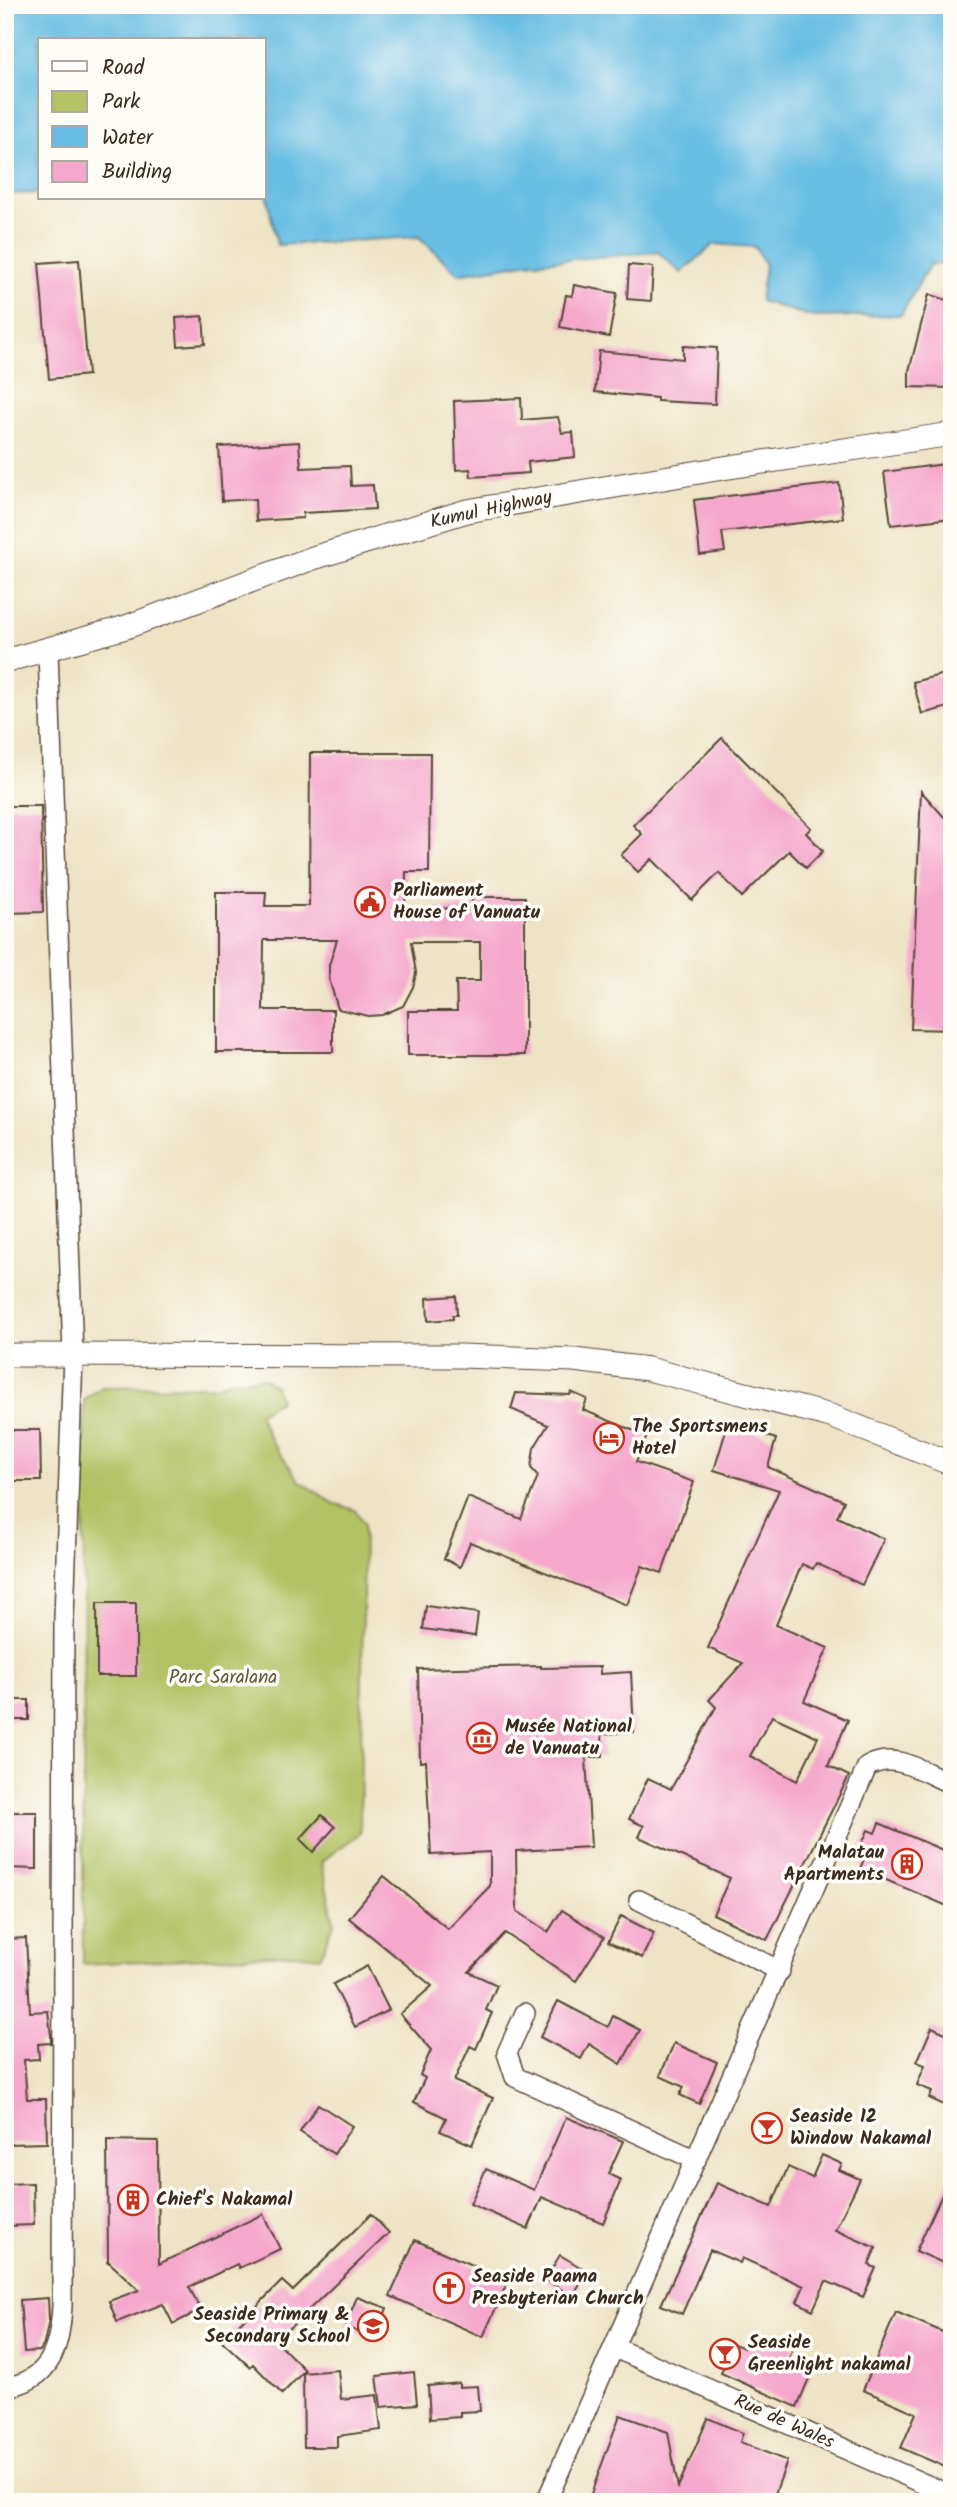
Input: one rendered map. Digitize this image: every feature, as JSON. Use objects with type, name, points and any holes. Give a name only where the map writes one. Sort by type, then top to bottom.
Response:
[{"type":"street","name":"Kumul Highway","points":[[5,661],[126,627],[313,558],[467,511],[723,468],[952,434]]},
{"type":"street","points":[[5,2387],[24,2382],[45,2370],[54,2358],[61,2336],[64,1618],[73,1355],[48,651]]},
{"type":"street","points":[[5,1355],[460,1356],[574,1360],[648,1369],[831,1416],[952,1464]]},
{"type":"street","points":[[546,2502],[867,1767],[879,1760],[897,1760],[952,1784]]},
{"type":"street","points":[[639,1900],[780,1971]]},
{"type":"street","points":[[525,2013],[506,2053],[514,2077],[696,2160]]},
{"type":"street","name":"Rue de Wales","points":[[615,2348],[952,2496]]},
{"type":"green space","name":"Parc Saralana","points":[[263,1378],[275,1386],[280,1400],[258,1414],[271,1441],[300,1481],[333,1503],[355,1510],[364,1523],[360,1833],[321,1862],[334,1923],[320,1957],[293,1954],[83,1964],[84,1400],[102,1387],[216,1386],[230,1380]]},
{"type":"water","points":[[5,5],[952,5],[952,265],[930,264],[901,315],[813,317],[760,301],[765,265],[755,247],[714,244],[681,273],[658,252],[525,263],[458,274],[419,237],[277,245],[266,192],[266,38],[38,38],[38,193],[5,194]]},
{"type":"building","points":[[79,260],[88,375],[49,379],[39,263]]},
{"type":"building","points":[[629,265],[653,267],[651,301],[627,299]]},
{"type":"building","points":[[574,285],[617,293],[609,337],[560,327],[566,295],[572,296]]},
{"type":"building","points":[[929,294],[952,302],[952,388],[909,387],[909,371]]},
{"type":"building","points":[[203,316],[205,344],[178,346],[176,318]]},
{"type":"building","points":[[683,346],[717,348],[715,404],[657,401],[657,398],[595,392],[599,351],[683,359]]},
{"type":"building","points":[[521,398],[522,420],[558,417],[562,433],[573,432],[575,457],[528,462],[529,473],[471,477],[470,469],[456,470],[454,401]]},
{"type":"building","points":[[299,442],[301,468],[350,466],[351,486],[373,485],[375,509],[303,513],[303,518],[256,521],[255,499],[222,501],[219,447]]},
{"type":"building","points":[[952,463],[952,518],[891,525],[884,472]]},
{"type":"building","points":[[839,483],[843,518],[722,532],[725,552],[700,555],[694,500]]},
{"type":"building","points":[[952,672],[952,706],[922,714],[913,682]]},
{"type":"building","points":[[722,738],[811,828],[806,833],[823,851],[806,868],[789,851],[742,897],[719,873],[692,900],[652,859],[638,872],[621,855],[642,834],[633,825]]},
{"type":"building","name":"Parliament House of Vanuatu","points":[[310,753],[430,753],[429,872],[406,872],[405,909],[472,908],[472,897],[525,897],[525,1055],[408,1055],[408,1011],[457,1011],[456,981],[480,981],[480,942],[411,942],[416,973],[413,987],[403,1006],[382,1015],[368,1016],[338,1009],[329,979],[329,965],[337,940],[264,940],[263,1010],[333,1010],[333,1052],[216,1052],[216,892],[266,892],[265,906],[309,906]]},
{"type":"building","points":[[921,791],[944,817],[952,817],[952,1030],[911,1029]]},
{"type":"building","points":[[5,806],[41,806],[43,912],[5,913]]},
{"type":"building","points":[[456,1296],[457,1315],[453,1315],[453,1319],[428,1321],[427,1298]]},
{"type":"building","points":[[571,1392],[587,1399],[583,1410],[647,1436],[636,1462],[694,1482],[662,1573],[642,1566],[627,1605],[470,1542],[460,1567],[444,1559],[468,1497],[521,1519],[538,1476],[531,1468],[534,1448],[548,1425],[511,1409],[516,1393],[570,1395]]},
{"type":"building","points":[[728,1424],[776,1439],[768,1467],[844,1501],[837,1517],[884,1539],[862,1585],[816,1563],[813,1569],[802,1564],[776,1625],[828,1648],[804,1701],[848,1720],[828,1766],[849,1776],[767,1940],[713,1914],[730,1878],[639,1837],[644,1826],[629,1819],[648,1778],[671,1789],[716,1707],[709,1700],[743,1663],[708,1648],[779,1490],[714,1470]],"holes":[[[772,1716],[818,1737],[797,1781],[750,1756]]]},
{"type":"building","points":[[5,1430],[40,1430],[41,1481],[5,1481]]},
{"type":"building","points":[[97,1603],[136,1603],[136,1676],[97,1676]]},
{"type":"building","points":[[426,1606],[478,1613],[475,1636],[423,1629]]},
{"type":"building","points":[[600,1667],[600,1674],[631,1672],[634,1732],[602,1734],[603,1757],[586,1757],[591,1847],[516,1851],[517,1911],[548,1932],[562,1910],[604,1937],[576,1981],[505,1933],[469,1972],[497,1985],[486,2010],[492,2013],[476,2049],[470,2046],[454,2081],[493,2098],[472,2145],[440,2131],[446,2118],[414,2102],[425,2078],[420,2075],[431,2050],[400,2014],[432,1986],[349,1918],[384,1876],[448,1929],[490,1886],[490,1852],[431,1855],[426,1761],[420,1762],[418,1669]]},
{"type":"building","points":[[5,1700],[29,1700],[29,1720],[5,1720]]},
{"type":"building","points":[[5,1812],[37,1812],[37,1869],[5,1868]]},
{"type":"building","points":[[322,1815],[335,1827],[313,1852],[300,1839]]},
{"type":"building","name":"Malatau Apartments","points":[[879,1823],[952,1854],[952,1908],[860,1869],[864,1859],[857,1856],[868,1830],[875,1833]]},
{"type":"building","points":[[621,1916],[654,1933],[642,1958],[608,1942]]},
{"type":"building","points":[[26,1938],[30,2012],[48,2011],[51,2036],[51,2043],[38,2044],[39,2059],[24,2060],[27,2099],[46,2099],[47,2143],[8,2144],[5,1939]]},
{"type":"building","points":[[367,1966],[389,2010],[355,2027],[333,1984]]},
{"type":"building","points":[[558,2001],[608,2027],[613,2016],[640,2030],[621,2064],[589,2044],[581,2059],[540,2037]]},
{"type":"building","points":[[932,2027],[952,2036],[952,2101],[949,2100],[946,2106],[929,2098],[932,2091],[917,2085],[925,2065],[917,2062]]},
{"type":"building","points":[[674,2043],[717,2062],[699,2104],[680,2095],[684,2087],[660,2076]]},
{"type":"building","points":[[318,2104],[352,2126],[334,2154],[300,2132]]},
{"type":"building","points":[[566,2117],[623,2141],[608,2174],[621,2180],[603,2223],[542,2197],[528,2229],[470,2204],[486,2169],[534,2190]]},
{"type":"building","points":[[107,2140],[158,2141],[159,2264],[263,2214],[280,2249],[239,2268],[237,2264],[189,2287],[201,2310],[173,2324],[163,2304],[117,2322],[109,2301],[139,2290],[108,2261]]},
{"type":"building","points":[[822,2155],[842,2164],[839,2170],[860,2179],[835,2230],[876,2248],[869,2265],[876,2268],[863,2297],[826,2281],[813,2310],[797,2302],[804,2286],[742,2258],[740,2263],[710,2250],[682,2314],[661,2305],[717,2183],[771,2207],[788,2167],[812,2178]]},
{"type":"building","points":[[952,2173],[952,2267],[916,2251]]},
{"type":"building","points":[[33,2183],[34,2225],[5,2226],[5,2184]]},
{"type":"building","points":[[371,2214],[389,2233],[276,2341],[305,2370],[282,2394],[253,2364],[250,2367],[222,2341],[282,2281],[293,2291]]},
{"type":"building","name":"Seaside Paama Presbyterian Church","points":[[415,2240],[508,2281],[483,2337],[390,2296]]},
{"type":"building","points":[[560,2255],[587,2271],[573,2296],[545,2280]]},
{"type":"building","points":[[357,2297],[387,2308],[375,2340],[345,2326]]},
{"type":"building","points":[[48,2298],[49,2320],[44,2344],[40,2351],[24,2352],[20,2300]]},
{"type":"building","points":[[896,2312],[952,2336],[952,2470],[901,2448],[916,2413],[863,2390]]},
{"type":"building","points":[[750,2336],[774,2347],[778,2338],[794,2345],[789,2359],[813,2369],[797,2407],[721,2373],[734,2344],[744,2348]]},
{"type":"building","points":[[338,2370],[341,2399],[377,2395],[381,2430],[337,2436],[337,2447],[304,2447],[303,2373]]},
{"type":"building","points":[[414,2372],[417,2404],[381,2407],[377,2376]]},
{"type":"building","points":[[459,2383],[459,2387],[478,2386],[480,2411],[460,2412],[460,2417],[430,2419],[428,2386]]},
{"type":"building","points":[[620,2415],[668,2432],[678,2487],[708,2418],[743,2433],[740,2442],[787,2461],[772,2502],[588,2502]]},
{"type":"place","name":"Parliament House of Vanuatu","points":[[370,902]]},
{"type":"place","name":"The Sportsmens Hotel","points":[[609,1438]]},
{"type":"place","name":"Musée National de Vanuatu","points":[[482,1738]]},
{"type":"place","name":"Malatau Apartments","points":[[907,1864]]},
{"type":"place","name":"Seaside 12 Window Nakamal","points":[[767,2128]]},
{"type":"place","name":"Chief's Nakamal","points":[[133,2200]]},
{"type":"place","name":"Seaside Paama Presbyterian Church","points":[[449,2288]]},
{"type":"place","name":"Seaside Primary & Secondary School","points":[[373,2326]]},
{"type":"place","name":"Seaside Greenlight nakamal","points":[[725,2354]]}]
